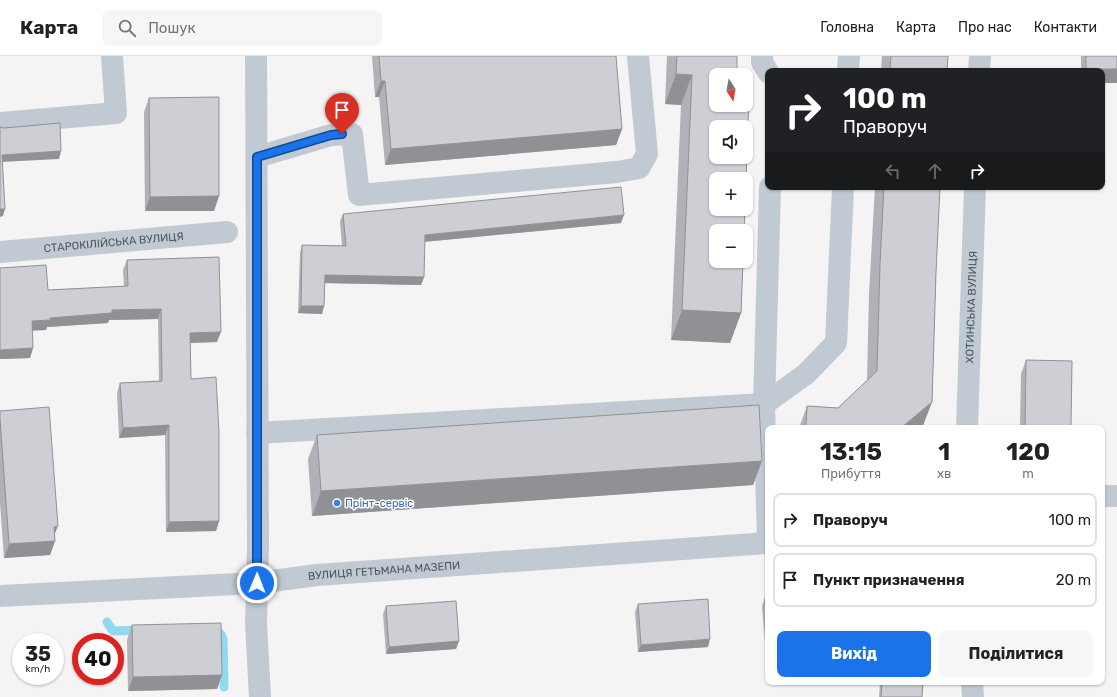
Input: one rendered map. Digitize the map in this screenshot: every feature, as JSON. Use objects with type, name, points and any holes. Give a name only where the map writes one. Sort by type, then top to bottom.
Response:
[{"type":"street","points":[[0,123],[116,113],[112,56]]},
{"type":"street","points":[[256,56],[256,623],[260,697]]},
{"type":"street","points":[[257,157],[331,135],[352,134],[359,195],[617,172],[639,168],[647,154],[638,56]]},
{"type":"street","points":[[762,56],[762,62],[766,68]]},
{"type":"street","points":[[848,68],[849,56]]},
{"type":"street","points":[[979,68],[980,56]]},
{"type":"street","points":[[765,438],[764,404],[770,190]]},
{"type":"street","points":[[257,434],[764,404],[806,374],[836,343],[843,190]]},
{"type":"street","name":"ХОТИНСЬКА ВУЛИЦЯ","points":[[966,425],[975,190]]},
{"type":"street","name":"СТАРОКІЛІЙСЬКА ВУЛИЦЯ","points":[[0,252],[220,233]]},
{"type":"street","points":[[1105,496],[1117,496]]},
{"type":"street","name":"ВУЛИЦЯ ГЕТЬМАНА МАЗЕПИ","points":[[0,596],[257,583],[317,575],[765,543]]},
{"type":"street","points":[[972,685],[973,697]]},
{"type":"building","points":[[379,56],[616,56],[622,129],[391,149],[385,81],[381,81]]},
{"type":"building","points":[[677,56],[737,56],[737,68],[709,68],[709,112],[749,112],[748,120],[709,120],[709,164],[747,164],[746,172],[709,172],[709,216],[745,216],[744,224],[709,224],[709,268],[743,268],[741,313],[682,310],[692,75],[676,74]]},
{"type":"building","points":[[891,56],[948,56],[947,68],[890,68]]},
{"type":"building","points":[[1086,56],[1117,56],[1117,69],[1086,68]]},
{"type":"building","points":[[219,97],[219,196],[150,197],[149,98]]},
{"type":"building","points":[[60,123],[61,151],[2,155],[5,209],[0,209],[0,127],[4,128]]},
{"type":"building","points":[[621,187],[624,215],[425,235],[424,277],[325,275],[324,306],[301,306],[302,245],[346,246],[343,214]]},
{"type":"building","points":[[884,190],[940,190],[932,402],[905,425],[806,425],[807,406],[838,408],[877,371]]},
{"type":"building","points":[[219,257],[221,332],[190,333],[191,379],[216,377],[219,433],[219,521],[169,522],[169,425],[123,428],[120,383],[162,381],[161,309],[112,310],[112,313],[32,321],[33,348],[0,350],[0,268],[46,265],[48,290],[128,286],[127,260]]},
{"type":"building","points":[[1026,360],[1072,361],[1071,425],[1025,425]]},
{"type":"building","points":[[759,405],[762,461],[321,491],[317,435]]},
{"type":"building","points":[[49,407],[58,526],[54,527],[55,541],[9,544],[0,411]]},
{"type":"building","points":[[708,599],[710,639],[641,645],[638,604]]},
{"type":"building","points":[[456,601],[459,641],[389,647],[386,606]]},
{"type":"building","points":[[221,623],[222,675],[133,677],[132,625]]},
{"type":"building","points":[[882,685],[923,685],[922,697],[881,697]]},
{"type":"waterway","points":[[107,622],[113,631],[141,630]]},
{"type":"waterway","points":[[212,629],[219,632],[223,639],[224,687]]},
{"type":"place","name":"Прінт-сервіс","points":[[337,503]]},
{"type":"route","points":[[257,583],[257,157],[331,135],[342,134]]}]
